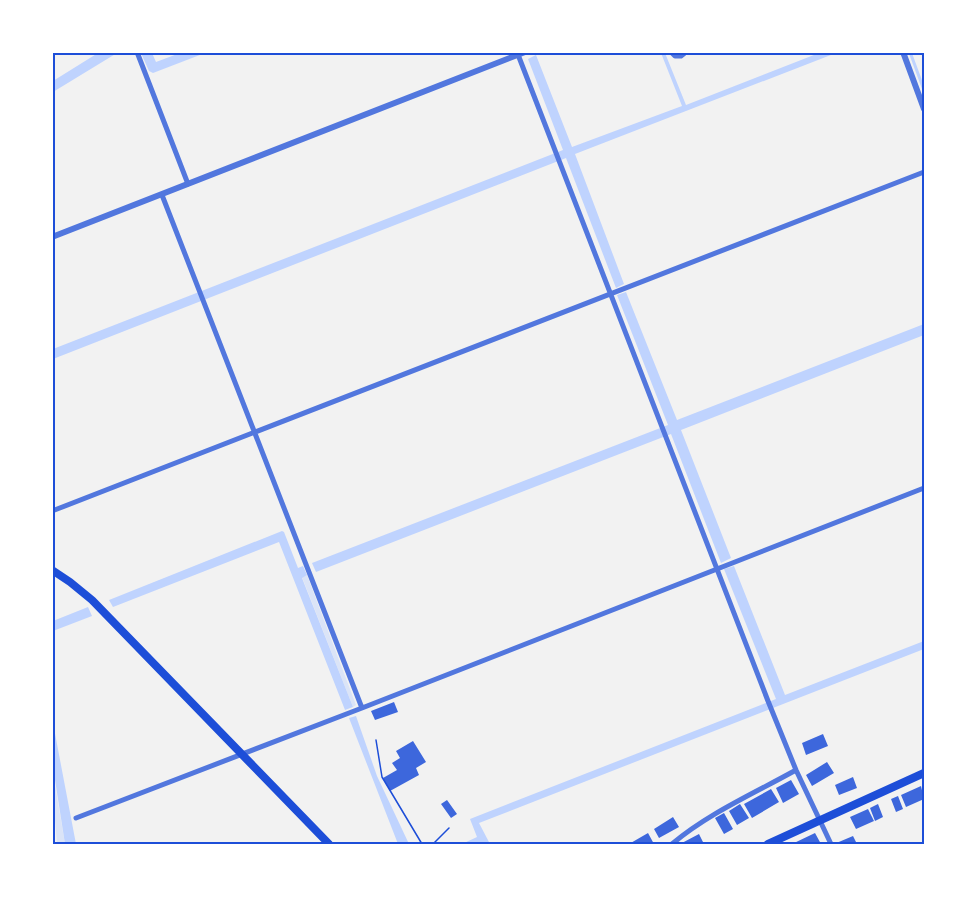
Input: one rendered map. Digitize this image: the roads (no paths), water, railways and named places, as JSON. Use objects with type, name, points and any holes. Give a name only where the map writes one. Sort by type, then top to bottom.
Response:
[{"type":"highway","points":[[52,570],[92,600],[329,844]]},
{"type":"highway","points":[[768,844],[924,773]]},
{"type":"street","points":[[137,52],[188,184]]},
{"type":"street","points":[[52,237],[525,52]]},
{"type":"street","points":[[671,52],[675,56],[681,56],[686,52]]},
{"type":"street","points":[[903,52],[924,109]]},
{"type":"street","points":[[517,54],[795,770],[831,844]]},
{"type":"street","points":[[52,512],[924,172]]},
{"type":"street","points":[[162,195],[362,708]]},
{"type":"street","points":[[76,818],[243,755],[924,488]]},
{"type":"street","points":[[672,844],[718,810],[795,770]]},
{"type":"water","points":[[98,53],[117,53],[53,92],[53,81]]},
{"type":"water","points":[[141,53],[152,53],[156,62],[180,53],[205,53],[153,73],[149,71]]},
{"type":"water","points":[[661,53],[665,53],[686,105],[819,53],[836,53],[575,154],[624,284],[616,288],[566,158],[53,359],[53,349],[563,150],[528,59],[536,55],[572,147],[682,106]]},
{"type":"water","points":[[626,292],[677,420],[924,324],[924,335],[681,430],[731,558],[721,563],[671,434],[316,572],[312,563],[668,425],[617,295]]},
{"type":"water","points":[[282,531],[298,568],[303,566],[307,575],[302,578],[353,707],[345,710],[279,542],[113,607],[109,600]]},
{"type":"water","points":[[734,566],[785,695],[924,641],[924,649],[479,823],[490,844],[462,844],[477,837],[470,819],[776,699],[724,569]]},
{"type":"water","points":[[88,607],[92,616],[53,631],[53,621]]},
{"type":"water","points":[[356,716],[377,776],[409,844],[398,844],[349,718]]},
{"type":"water","points":[[53,723],[76,844],[65,844],[53,767]]},
{"type":"waterway","points":[[910,52],[924,90]]}]
